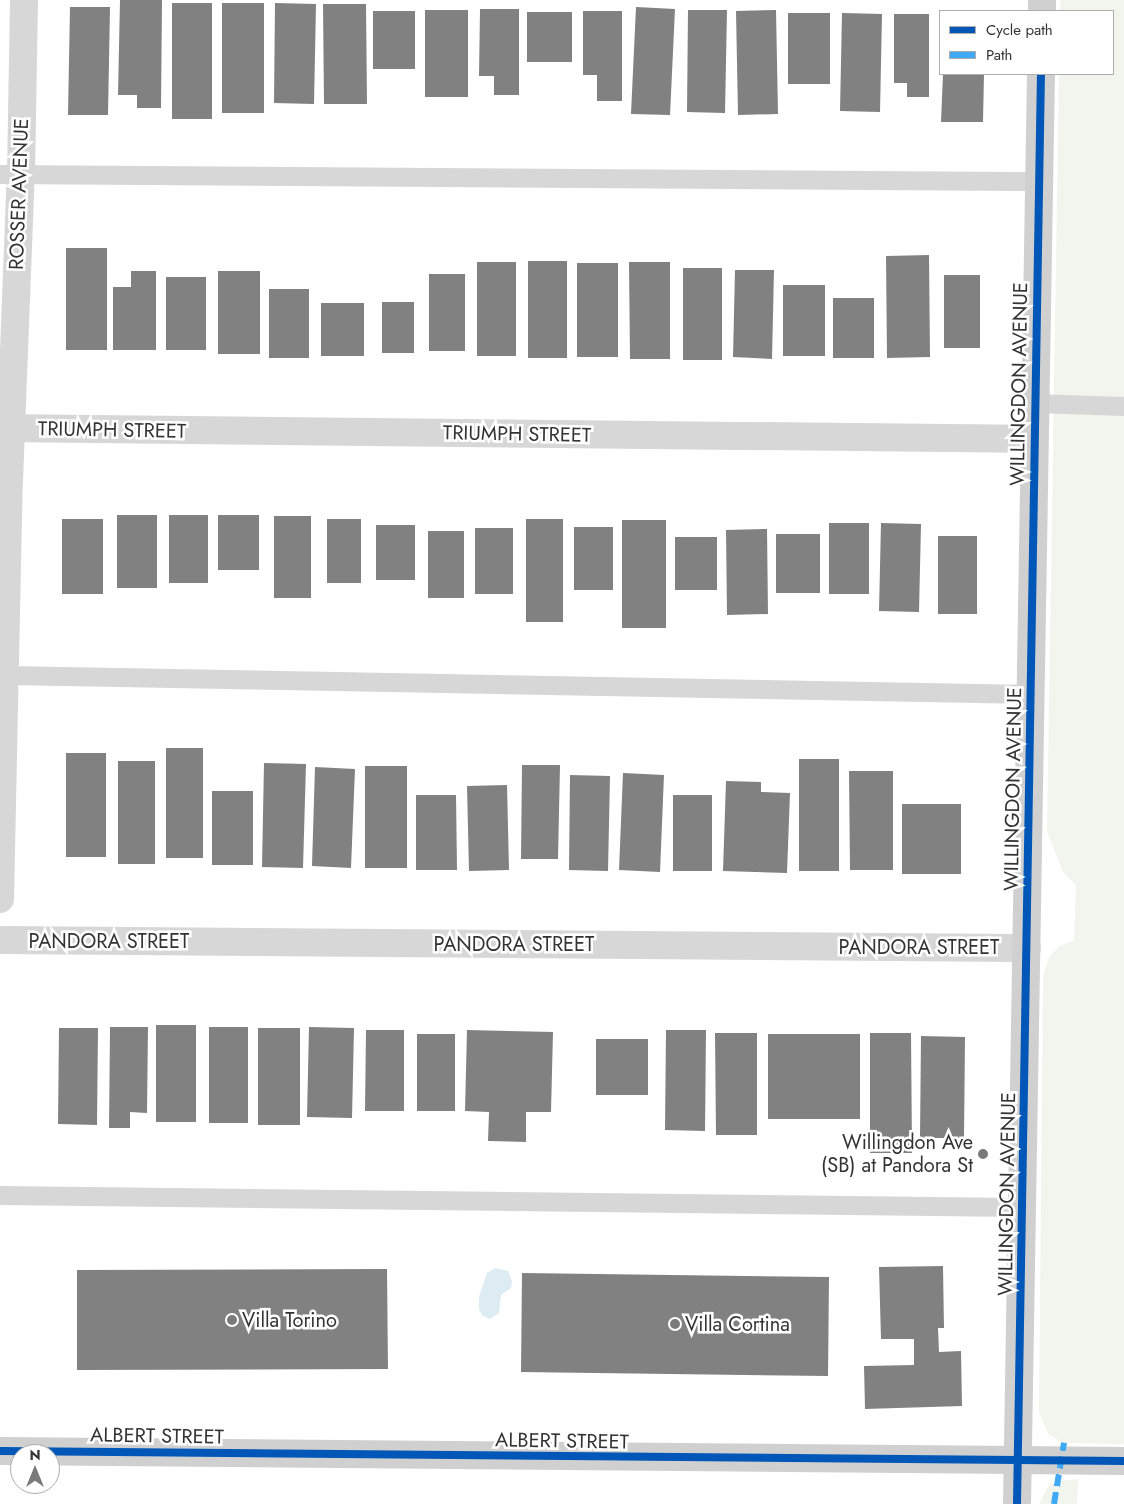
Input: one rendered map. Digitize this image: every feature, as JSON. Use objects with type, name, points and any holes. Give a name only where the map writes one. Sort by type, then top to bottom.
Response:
[{"type":"street","name":"ROSSER AVENUE","points":[[0,899],[7,675],[5,429],[11,174],[24,0]]},
{"type":"street","name":"WILLINGDON AVENUE","points":[[1017,1504],[1024,1207],[1034,440],[1041,75]]},
{"type":"street","name":"TRIUMPH STREET","points":[[5,429],[1034,440]]},
{"type":"street","name":"PANDORA STREET","points":[[0,940],[1027,948]]},
{"type":"street","name":"ALBERT STREET","points":[[0,1450],[1124,1461]]},
{"type":"lane","points":[[11,174],[1040,180]]},
{"type":"lane","points":[[1035,403],[1124,406]]},
{"type":"lane","points":[[7,675],[1031,694]]},
{"type":"lane","points":[[0,1195],[1024,1207]]},
{"type":"shaded area","points":[[1061,0],[1124,0],[1124,1444],[1064,1443],[1049,1435],[1039,1413],[1043,977],[1049,957],[1060,946],[1074,940],[1076,885],[1063,872],[1047,831],[1059,75],[1114,75],[1114,10],[1060,10]]},
{"type":"shaded area","points":[[495,1268],[508,1271],[512,1281],[511,1288],[501,1295],[499,1313],[490,1319],[483,1316],[479,1310],[479,1297],[487,1273]]},
{"type":"shaded area","points":[[1078,1479],[1077,1504],[1039,1504],[1048,1486],[1057,1481]]},
{"type":"building","points":[[120,0],[162,0],[161,108],[137,108],[137,95],[118,95]]},
{"type":"building","points":[[172,3],[212,3],[212,119],[172,119]]},
{"type":"building","points":[[222,3],[264,3],[264,113],[222,113]]},
{"type":"building","points":[[275,3],[316,4],[314,104],[274,103]]},
{"type":"building","points":[[323,4],[366,4],[367,104],[324,104]]},
{"type":"building","points":[[70,7],[110,7],[108,115],[68,115]]},
{"type":"building","points":[[636,7],[675,9],[670,115],[631,114]]},
{"type":"building","points":[[480,9],[519,9],[519,95],[494,95],[494,76],[479,76]]},
{"type":"building","points":[[425,10],[468,10],[468,97],[425,97]]},
{"type":"building","points":[[688,10],[727,10],[725,113],[687,112]]},
{"type":"building","points":[[776,10],[778,114],[738,115],[736,11]]},
{"type":"building","points":[[373,11],[415,11],[415,69],[373,69]]},
{"type":"building","points":[[583,11],[622,11],[622,101],[597,101],[597,75],[583,75]]},
{"type":"building","points":[[527,12],[572,12],[572,62],[527,62]]},
{"type":"building","points":[[788,13],[830,13],[830,84],[788,84]]},
{"type":"building","points":[[842,13],[882,14],[880,112],[840,111]]},
{"type":"building","points":[[894,14],[929,14],[929,97],[907,97],[907,83],[894,83]]},
{"type":"building","points":[[943,75],[984,75],[983,122],[941,122]]},
{"type":"building","points":[[66,248],[107,248],[107,350],[66,350]]},
{"type":"building","points":[[929,255],[930,357],[887,358],[886,256]]},
{"type":"building","points":[[528,261],[567,261],[567,358],[528,358]]},
{"type":"building","points":[[477,262],[516,262],[516,356],[477,356]]},
{"type":"building","points":[[629,262],[670,262],[670,359],[630,359]]},
{"type":"building","points":[[577,263],[618,263],[618,357],[577,357]]},
{"type":"building","points":[[683,268],[722,268],[722,360],[683,360]]},
{"type":"building","points":[[735,270],[774,270],[772,359],[733,357]]},
{"type":"building","points":[[131,271],[156,271],[156,350],[113,350],[113,287],[131,287]]},
{"type":"building","points":[[218,271],[260,271],[260,354],[218,354]]},
{"type":"building","points":[[429,274],[465,274],[465,351],[429,351]]},
{"type":"building","points":[[944,275],[980,275],[980,348],[944,348]]},
{"type":"building","points":[[166,277],[206,277],[206,350],[166,350]]},
{"type":"building","points":[[783,285],[825,285],[825,356],[783,356]]},
{"type":"building","points":[[269,289],[309,289],[309,358],[269,358]]},
{"type":"building","points":[[833,298],[874,298],[874,358],[833,358]]},
{"type":"building","points":[[382,302],[414,302],[414,353],[382,353]]},
{"type":"building","points":[[321,303],[364,303],[364,356],[321,356]]},
{"type":"building","points":[[117,515],[157,515],[157,588],[117,588]]},
{"type":"building","points":[[169,515],[208,515],[208,583],[169,583]]},
{"type":"building","points":[[218,515],[259,515],[259,570],[218,570]]},
{"type":"building","points":[[274,516],[311,516],[311,598],[274,598]]},
{"type":"building","points":[[62,519],[103,519],[103,594],[62,594]]},
{"type":"building","points":[[327,519],[361,519],[361,583],[327,583]]},
{"type":"building","points":[[526,519],[563,519],[563,622],[526,622]]},
{"type":"building","points":[[622,520],[666,520],[666,628],[622,628]]},
{"type":"building","points":[[829,523],[869,523],[869,594],[829,594]]},
{"type":"building","points":[[881,523],[921,524],[919,612],[879,611]]},
{"type":"building","points":[[376,525],[415,525],[415,580],[376,580]]},
{"type":"building","points":[[574,527],[613,527],[613,590],[574,590]]},
{"type":"building","points":[[475,528],[513,528],[513,594],[475,594]]},
{"type":"building","points":[[767,529],[768,614],[727,615],[726,530]]},
{"type":"building","points":[[428,531],[464,531],[464,598],[428,598]]},
{"type":"building","points":[[776,534],[820,534],[820,593],[776,593]]},
{"type":"building","points":[[938,536],[977,536],[977,614],[938,614]]},
{"type":"building","points":[[675,537],[717,537],[717,590],[675,590]]},
{"type":"building","points":[[166,748],[203,748],[203,858],[166,858]]},
{"type":"building","points":[[66,753],[106,753],[106,857],[66,857]]},
{"type":"building","points":[[799,759],[839,759],[839,871],[799,871]]},
{"type":"building","points":[[118,761],[155,761],[155,864],[118,864]]},
{"type":"building","points":[[264,763],[306,764],[303,868],[262,867]]},
{"type":"building","points":[[522,765],[560,765],[558,859],[521,859]]},
{"type":"building","points":[[365,766],[407,766],[407,868],[365,868]]},
{"type":"building","points":[[315,767],[355,769],[351,868],[312,866]]},
{"type":"building","points":[[849,771],[893,771],[893,870],[850,870]]},
{"type":"building","points":[[623,773],[664,775],[660,872],[619,870]]},
{"type":"building","points":[[570,775],[610,776],[608,871],[569,870]]},
{"type":"building","points":[[726,781],[761,782],[761,792],[790,793],[787,873],[723,871]]},
{"type":"building","points":[[507,785],[509,870],[469,871],[467,786]]},
{"type":"building","points":[[212,791],[253,791],[253,865],[212,865]]},
{"type":"building","points":[[416,795],[456,795],[457,870],[416,870]]},
{"type":"building","points":[[673,795],[712,795],[712,871],[673,871]]},
{"type":"building","points":[[902,804],[961,804],[961,874],[902,874]]},
{"type":"building","points":[[156,1025],[196,1025],[196,1122],[156,1122]]},
{"type":"building","points":[[110,1027],[148,1027],[147,1113],[130,1112],[130,1128],[109,1128]]},
{"type":"building","points":[[209,1027],[248,1027],[248,1123],[209,1123]]},
{"type":"building","points":[[309,1027],[354,1028],[352,1118],[307,1117]]},
{"type":"building","points":[[59,1028],[98,1028],[97,1125],[58,1124]]},
{"type":"building","points":[[258,1028],[300,1028],[300,1125],[258,1125]]},
{"type":"building","points":[[366,1030],[404,1030],[404,1111],[365,1111]]},
{"type":"building","points":[[467,1030],[553,1032],[551,1112],[526,1112],[526,1142],[488,1141],[489,1112],[465,1111]]},
{"type":"building","points":[[666,1030],[706,1030],[705,1131],[665,1130]]},
{"type":"building","points":[[715,1033],[757,1033],[757,1135],[716,1135]]},
{"type":"building","points":[[870,1033],[911,1033],[912,1153],[870,1153]]},
{"type":"building","points":[[417,1034],[455,1034],[455,1111],[417,1111]]},
{"type":"building","points":[[768,1034],[860,1034],[860,1119],[768,1119]]},
{"type":"building","points":[[921,1036],[965,1037],[964,1138],[920,1138]]},
{"type":"building","points":[[596,1039],[648,1039],[648,1095],[596,1095]]},
{"type":"building","points":[[943,1266],[944,1328],[938,1328],[939,1352],[961,1351],[962,1406],[865,1409],[864,1366],[914,1365],[914,1339],[881,1339],[879,1267]]},
{"type":"building","name":"Villa Torino","points":[[387,1269],[388,1369],[77,1370],[77,1270]]},
{"type":"building","name":"Villa Cortina","points":[[522,1273],[829,1277],[828,1376],[521,1372]]},
{"type":"marked path","points":[[1054,1504],[1064,1443]]},
{"type":"cycle path","points":[[1017,1504],[1041,75]]},
{"type":"cycle path","points":[[0,1451],[1124,1461]]},
{"type":"place","name":"Willingdon Ave (SB) at Pandora St","points":[[983,1154]]},
{"type":"place","name":"Villa Torino","points":[[232,1320]]},
{"type":"place","name":"Villa Cortina","points":[[675,1324]]}]
